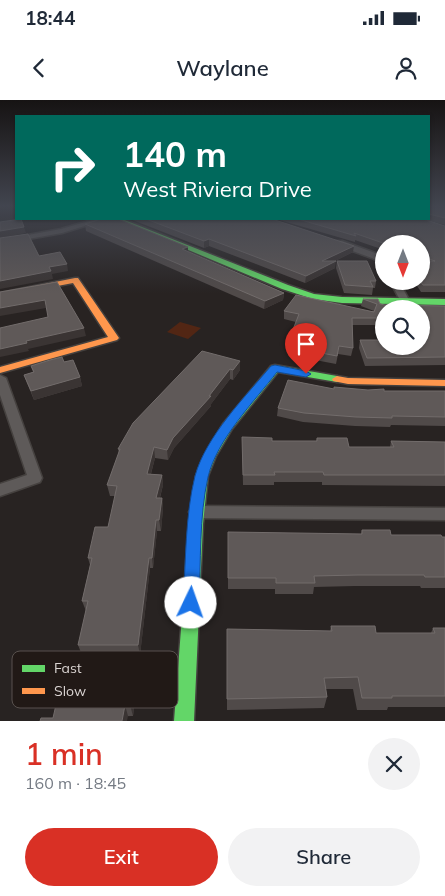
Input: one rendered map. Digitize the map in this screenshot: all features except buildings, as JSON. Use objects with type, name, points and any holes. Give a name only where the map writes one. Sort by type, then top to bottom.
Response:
[{"type":"street","points":[[0,242],[40,235]]},
{"type":"street","points":[[156,235],[285,287],[313,296],[342,300],[375,301]]},
{"type":"street","points":[[329,240],[375,256]]},
{"type":"street","points":[[0,295],[75,280],[114,338],[0,370]]},
{"type":"street","points":[[430,302],[445,302]]},
{"type":"street","points":[[184,721],[197,512],[202,476],[210,456],[227,427],[275,368],[348,381],[445,383]]},
{"type":"street","points":[[0,378],[35,478],[0,490]]},
{"type":"street","points":[[197,512],[445,514]]},
{"type":"shaded area","points":[[180,322],[201,328],[188,339],[167,332]]},
{"type":"traffic: fast","points":[[156,235],[285,287],[313,296],[342,300],[445,302]]},
{"type":"traffic: fast","points":[[184,721],[196,524],[202,476],[210,456],[227,427],[275,368],[337,379]]},
{"type":"traffic: slow","points":[[0,295],[75,280],[114,338],[0,370]]},
{"type":"traffic: slow","points":[[337,379],[348,381],[445,383]]},
{"type":"route","points":[[191,603],[197,512],[202,476],[210,456],[227,427],[275,368],[306,374]]}]
